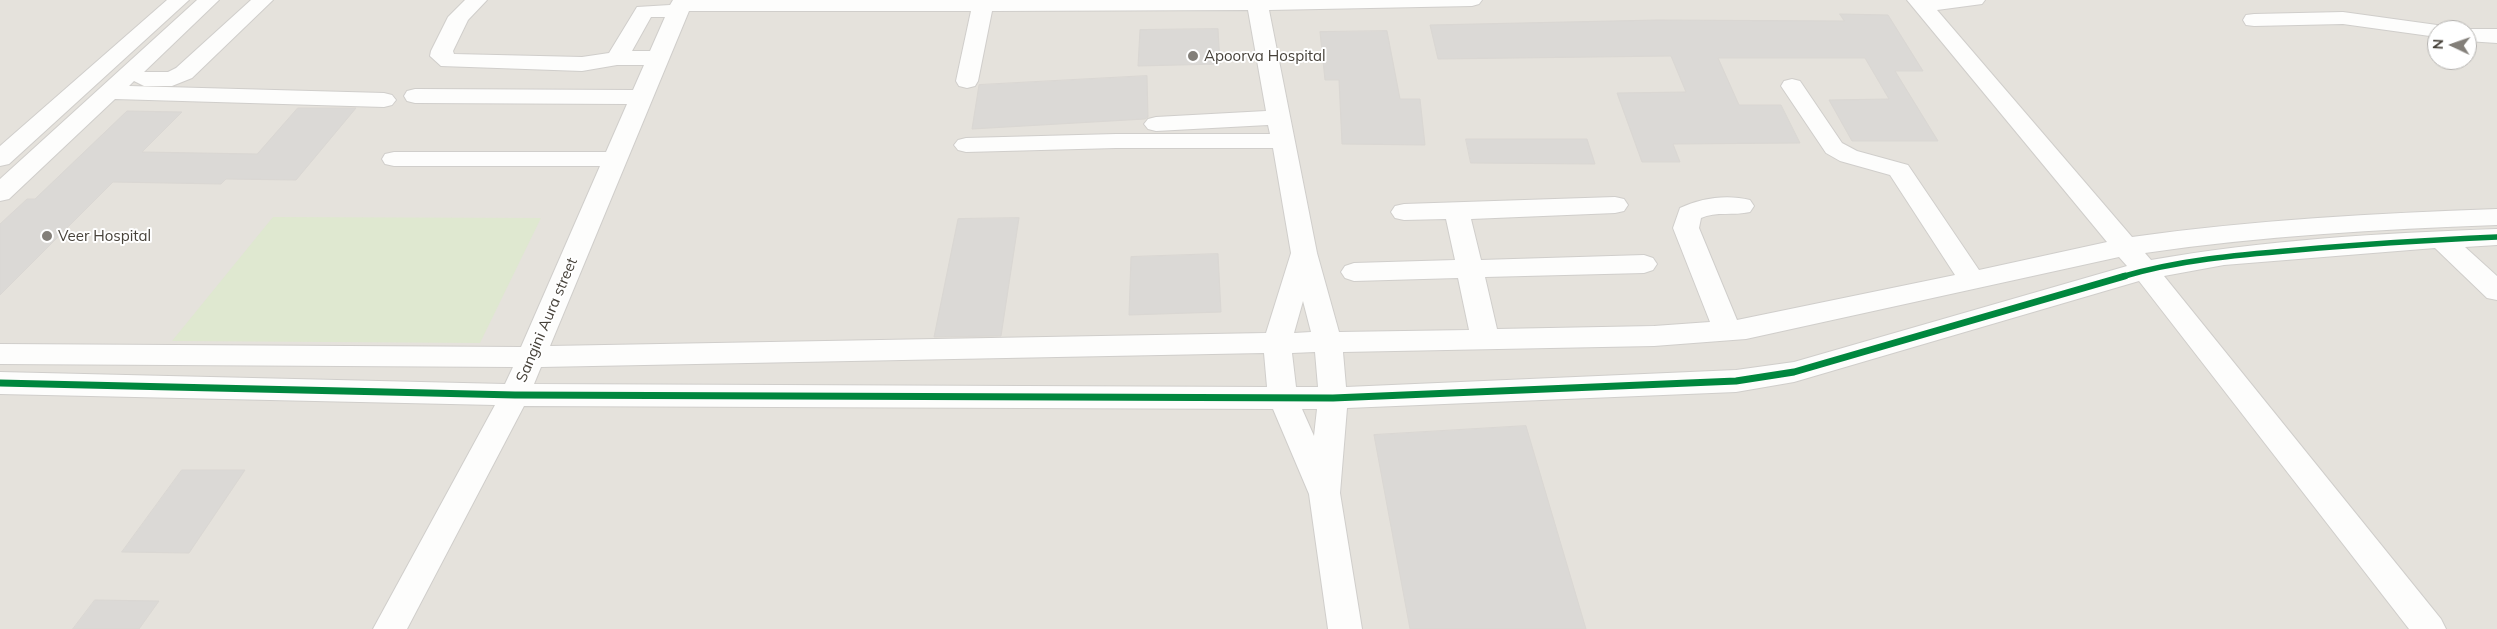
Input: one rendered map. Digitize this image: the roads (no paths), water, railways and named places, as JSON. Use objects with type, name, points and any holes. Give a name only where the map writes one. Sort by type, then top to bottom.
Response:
[{"type":"street","points":[[0,158],[179,0]]},
{"type":"street","points":[[0,193],[209,0]]},
{"type":"street","points":[[116,86],[172,78],[184,74],[262,0]]},
{"type":"street","points":[[477,0],[459,17],[442,51],[441,56],[444,59],[448,61],[590,64],[617,58],[658,58]]},
{"type":"street","points":[[617,58],[644,11],[680,5],[1472,0]]},
{"type":"street","points":[[1919,2],[1975,0]]},
{"type":"street","points":[[1257,2],[1304,253],[1328,343],[1334,398],[1324,493]]},
{"type":"street","points":[[1919,2],[2145,270],[2429,629]]},
{"type":"street","points":[[967,81],[983,4]]},
{"type":"street","name":"Sangini Aura street","points":[[390,629],[515,395],[680,5]]},
{"type":"street","points":[[2254,20],[2343,18],[2427,31]]},
{"type":"street","points":[[2477,35],[2497,36]]},
{"type":"street","points":[[116,86],[384,100]]},
{"type":"street","points":[[1792,86],[1834,148],[1841,154],[1890,165],[1899,170],[1972,280]]},
{"type":"street","points":[[415,96],[641,97]]},
{"type":"street","points":[[1279,117],[975,139],[1283,141]]},
{"type":"street","points":[[394,159],[615,159]]},
{"type":"street","points":[[1404,212],[1615,205]]},
{"type":"street","points":[[1726,330],[1686,228],[1689,214],[1704,207],[1740,206]]},
{"type":"street","points":[[1456,211],[1485,340]]},
{"type":"street","points":[[0,354],[531,357],[1654,336],[1746,329],[2125,247],[2201,236],[2376,222],[2497,217]]},
{"type":"street","points":[[0,383],[515,395],[1334,398],[1746,380],[1794,372],[2145,270],[2224,256],[2441,239],[2497,237]]},
{"type":"street","points":[[2441,239],[2497,291]]},
{"type":"street","points":[[1304,253],[1277,344],[1283,398],[1324,493],[1345,629]]},
{"type":"street","points":[[1354,272],[1644,264]]},
{"type":"place","name":"Apoorva Hospital","points":[[1193,56]]},
{"type":"place","name":"Veer Hospital","points":[[47,236]]}]
